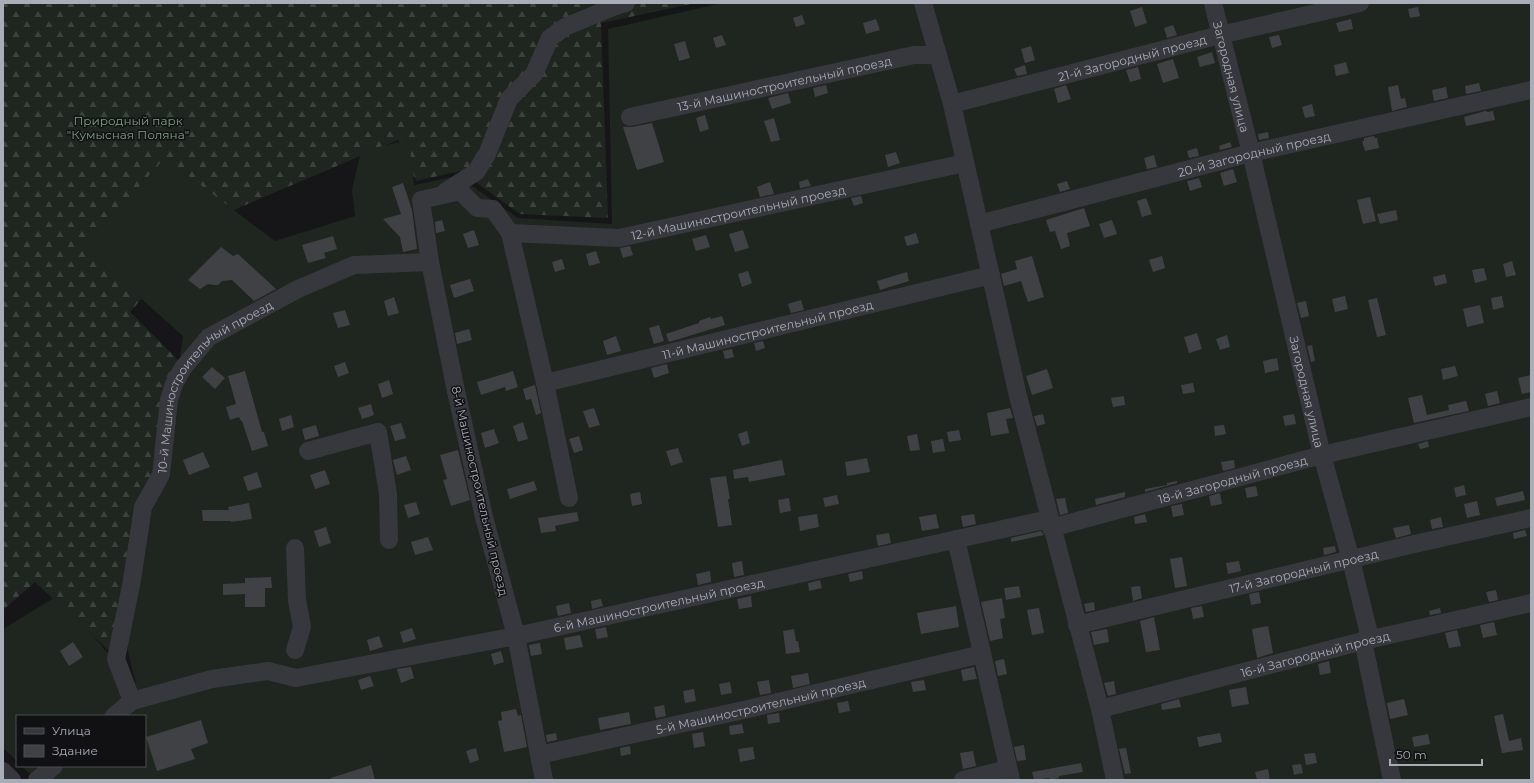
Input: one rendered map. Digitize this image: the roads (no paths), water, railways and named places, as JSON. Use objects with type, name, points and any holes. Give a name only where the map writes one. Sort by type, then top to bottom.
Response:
[{"type":"street","points":[[441,195],[476,172],[487,154],[509,99],[534,74],[550,38],[565,27],[626,3]]},
{"type":"street","points":[[923,3],[952,104],[1018,396],[1050,523],[1100,709],[1115,780]]},
{"type":"street","name":"Загородная улица","points":[[1212,3],[1251,153],[1322,456],[1351,560],[1369,634],[1363,641],[1392,780]]},
{"type":"street","name":"21-й Загородный проезд","points":[[952,104],[1220,35],[1360,3]]},
{"type":"street","name":"13-й Машиностроительный проезд","points":[[630,117],[914,55],[938,55]]},
{"type":"street","name":"20-й Загородный проезд","points":[[979,224],[1251,153],[1531,90]]},
{"type":"street","name":"12-й Машиностроительный проезд","points":[[510,233],[619,238],[965,163]]},
{"type":"street","points":[[441,195],[460,191],[477,208],[493,209],[510,233],[569,498]]},
{"type":"street","name":"8-й Машиностроительный проезд","points":[[441,195],[421,200],[430,262],[456,391],[484,517],[516,636],[544,780]]},
{"type":"street","name":"10-й Машиностроительный проезд","points":[[132,701],[116,659],[132,580],[143,507],[161,475],[170,400],[174,384],[183,368],[209,337],[312,283],[354,265],[430,262]]},
{"type":"street","name":"11-й Машиностроительный проезд","points":[[544,383],[991,275]]},
{"type":"street","name":"18-й Загородный проезд","points":[[1050,523],[1322,456],[1531,407]]},
{"type":"street","points":[[308,451],[378,432],[388,494],[389,540]]},
{"type":"street","name":"17-й Загородный проезд","points":[[1077,625],[1531,518]]},
{"type":"street","name":"6-й Машиностроительный проезд","points":[[132,701],[212,679],[268,671],[296,678],[516,636],[956,539],[1050,523]]},
{"type":"street","points":[[956,539],[1010,775],[963,780]]},
{"type":"street","points":[[295,548],[297,600],[302,626],[295,650]]},
{"type":"street","name":"16-й Загородный проезд","points":[[1100,709],[1363,641],[1531,603]]},
{"type":"street","name":"5-й Машиностроительный проезд","points":[[539,755],[755,707],[982,654]]},
{"type":"street","points":[[115,715],[132,701]]},
{"type":"street","points":[[37,780],[53,767]]},
{"type":"street","points":[[3,771],[12,780]]},
{"type":"park label","name":"Природный парк \"Кумысная Поляна\"","points":[[128,127]]}]
